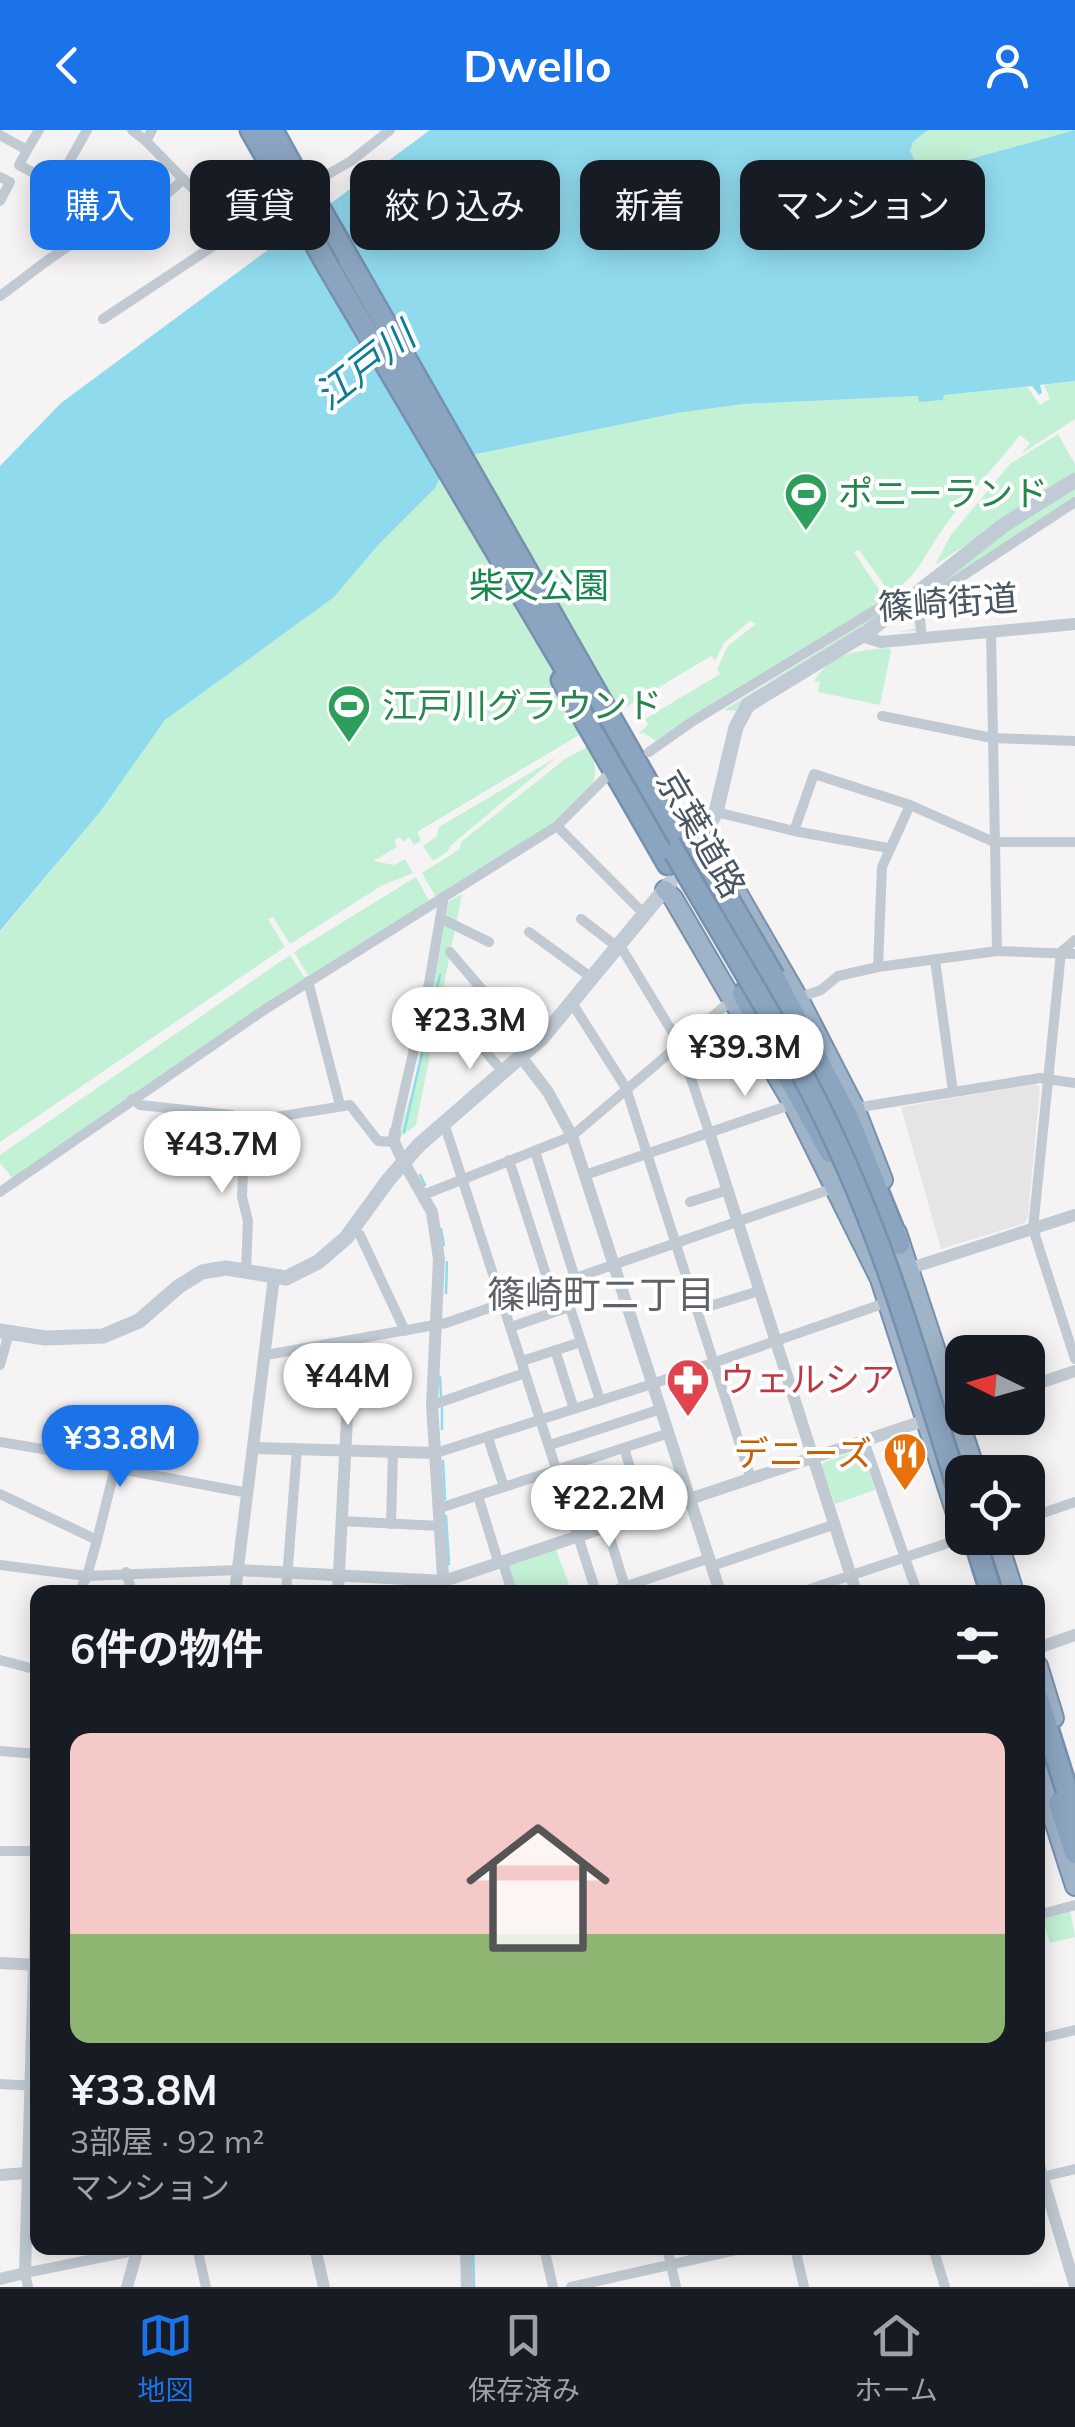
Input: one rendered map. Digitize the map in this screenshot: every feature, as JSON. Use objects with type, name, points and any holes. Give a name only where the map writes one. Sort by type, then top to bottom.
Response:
[{"type":"highway","points":[[250,130],[276,160]]},
{"type":"highway","points":[[272,130],[282,160]]},
{"type":"highway","points":[[330,248],[469,489],[522,610],[616,742],[682,855],[774,976],[848,1118],[899,1244]]},
{"type":"highway","points":[[469,489],[549,596],[616,742],[682,855],[738,996],[880,1279]]},
{"type":"highway","name":"京葉道路","points":[[682,855],[798,998],[855,1108],[896,1217],[899,1244],[945,1371]]},
{"type":"highway","name":"京葉道路","points":[[682,855],[796,1040],[855,1156],[892,1248],[959,1455]]},
{"type":"highway","name":"京葉道路","points":[[682,855],[845,1161],[887,1266],[947,1455]]},
{"type":"highway","points":[[738,996],[821,1134],[869,1241],[945,1480]]},
{"type":"highway","points":[[969,1555],[980,1585]]},
{"type":"highway","points":[[980,1555],[990,1585]]},
{"type":"highway","points":[[992,1555],[1002,1585]]},
{"type":"highway","points":[[1002,1555],[1012,1585]]},
{"type":"highway","points":[[1045,1687],[1073,1773]]},
{"type":"highway","points":[[1045,1721],[1075,1816]]},
{"type":"highway","points":[[1045,1758],[1075,1854]]},
{"type":"highway","points":[[1045,1797],[1075,1886]]},
{"type":"main road","points":[[861,636],[1004,525],[1075,480]]},
{"type":"main road","name":"篠崎街道","points":[[274,1277],[286,1278],[308,1268],[339,1246],[403,1161],[527,1053],[572,1003],[644,914],[716,812],[736,727],[748,705],[861,636]]},
{"type":"main road","points":[[4,1332],[45,1338],[102,1336],[139,1321],[202,1272],[226,1268],[274,1277]]},
{"type":"street","points":[[39,130],[19,165],[56,184],[88,130]]},
{"type":"street","points":[[132,130],[190,186]]},
{"type":"street","points":[[146,141],[152,130]]},
{"type":"street","points":[[103,319],[263,211],[351,161],[390,130]]},
{"type":"street","points":[[0,136],[26,150]]},
{"type":"street","points":[[0,177],[10,182],[0,200]]},
{"type":"street","points":[[0,296],[86,235],[169,194],[183,179]]},
{"type":"street","points":[[922,638],[919,610],[948,586],[1075,502]]},
{"type":"street","points":[[650,752],[892,600],[899,608]]},
{"type":"street","name":"篠崎街道","points":[[861,636],[880,642],[1075,624]]},
{"type":"street","points":[[991,631],[997,951]]},
{"type":"street","points":[[882,716],[992,738],[1075,741]]},
{"type":"street","points":[[794,831],[814,774],[910,805],[994,842],[1075,842]]},
{"type":"street","points":[[0,1192],[308,981],[557,826],[608,775]]},
{"type":"street","points":[[878,967],[882,867],[910,805]]},
{"type":"street","points":[[716,812],[888,848]]},
{"type":"street","points":[[557,826],[644,914]]},
{"type":"street","points":[[444,896],[395,1137],[403,1161],[432,1212],[439,1260],[432,1405],[444,1585]]},
{"type":"street","points":[[440,918],[488,942]]},
{"type":"street","points":[[582,919],[618,945],[679,1043],[854,1585]]},
{"type":"street","points":[[529,932],[592,978]]},
{"type":"street","points":[[1075,940],[1062,952],[1033,1229],[1075,1359]]},
{"type":"street","points":[[798,998],[821,990],[838,976],[878,967],[997,951],[1075,954]]},
{"type":"street","points":[[450,952],[527,1053],[572,1136],[718,1585]]},
{"type":"street","points":[[934,960],[952,1092]]},
{"type":"street","points":[[308,981],[340,1105]]},
{"type":"street","points":[[423,1195],[572,1136],[738,996]]},
{"type":"street","points":[[572,1003],[626,1088],[751,1479]]},
{"type":"street","points":[[458,1020],[504,1073]]},
{"type":"street","points":[[855,1108],[1046,1080],[1075,1084]]},
{"type":"street","points":[[132,1099],[155,1107],[232,1115],[245,1122],[340,1105],[354,1107],[378,1142],[395,1137]]},
{"type":"street","points":[[585,1175],[793,1104]]},
{"type":"street","points":[[245,1122],[242,1197],[248,1221],[246,1270]]},
{"type":"street","points":[[444,1123],[594,1585]]},
{"type":"street","points":[[535,1151],[575,1278]]},
{"type":"street","points":[[509,1160],[550,1287]]},
{"type":"street","points":[[266,1355],[435,1325],[834,1188]]},
{"type":"street","points":[[690,1202],[728,1190]]},
{"type":"street","points":[[908,1269],[1075,1215]]},
{"type":"street","points":[[353,1229],[360,1235],[404,1332]]},
{"type":"street","points":[[236,1585],[274,1277]]},
{"type":"street","points":[[562,1283],[600,1400]]},
{"type":"street","points":[[697,1310],[759,1291]]},
{"type":"street","points":[[254,1448],[436,1453],[888,1302]]},
{"type":"street","points":[[511,1327],[570,1307]]},
{"type":"street","points":[[0,1365],[4,1332]]},
{"type":"street","points":[[338,1585],[350,1342]]},
{"type":"street","points":[[432,1405],[581,1342]]},
{"type":"street","points":[[555,1350],[574,1409]]},
{"type":"street","points":[[1045,1381],[1075,1371]]},
{"type":"street","points":[[550,1446],[661,1409]]},
{"type":"street","points":[[449,1585],[945,1414]]},
{"type":"street","points":[[440,1508],[668,1433]]},
{"type":"street","points":[[488,1438],[504,1487]]},
{"type":"street","points":[[864,1441],[914,1585]]},
{"type":"street","points":[[0,1442],[248,1493]]},
{"type":"street","points":[[624,1448],[645,1515]]},
{"type":"street","points":[[287,1585],[298,1449]]},
{"type":"street","points":[[392,1524],[393,1451]]},
{"type":"street","points":[[83,1585],[114,1468]]},
{"type":"street","points":[[0,1494],[97,1540]]},
{"type":"street","points":[[478,1496],[509,1585]]},
{"type":"street","points":[[1045,1512],[1075,1502]]},
{"type":"street","points":[[341,1521],[440,1526]]},
{"type":"street","points":[[632,1585],[834,1525]]},
{"type":"street","points":[[607,1528],[624,1585]]},
{"type":"street","points":[[823,1585],[945,1542]]},
{"type":"street","points":[[0,1565],[88,1576],[126,1572],[288,1572],[392,1585]]},
{"type":"street","points":[[126,1572],[130,1585]]},
{"type":"street","points":[[1045,1646],[1075,1635]]},
{"type":"street","points":[[0,1660],[30,1668]]},
{"type":"street","points":[[0,1752],[30,1754]]},
{"type":"street","points":[[0,1851],[30,1852]]},
{"type":"street","points":[[1045,1912],[1075,1905]]},
{"type":"street","points":[[0,1963],[30,1965]]},
{"type":"street","points":[[1045,2037],[1075,2030]]},
{"type":"street","points":[[0,2084],[30,2085]]},
{"type":"street","points":[[1045,2177],[1075,2169]]},
{"type":"street","points":[[0,2175],[30,2172]]},
{"type":"street","points":[[1045,2193],[1075,2286]]},
{"type":"street","points":[[26,2280],[30,2218]]},
{"type":"street","points":[[0,2278],[26,2280],[114,2255]]},
{"type":"street","points":[[127,2287],[136,2255]]},
{"type":"street","points":[[199,2255],[206,2287]]},
{"type":"street","points":[[317,2255],[324,2287]]},
{"type":"street","points":[[466,2255],[467,2287]]},
{"type":"street","points":[[546,2255],[553,2287]]},
{"type":"street","points":[[669,2255],[676,2287]]},
{"type":"street","points":[[571,2287],[713,2255]]},
{"type":"street","points":[[797,2255],[804,2287]]},
{"type":"street","points":[[935,2255],[945,2287]]},
{"type":"shaded area","points":[[1035,1084],[1040,1087],[1025,1223],[941,1249],[901,1107]]},
{"type":"green space","points":[[928,130],[1075,130],[967,160],[915,160],[910,151],[913,142]]},
{"type":"green space","name":"柴又公園","points":[[1075,381],[1075,419],[1021,454],[1030,443],[1020,435],[953,515],[916,571],[891,594],[859,550],[854,552],[882,594],[883,599],[874,608],[656,741],[639,734],[648,724],[645,719],[720,674],[717,669],[728,646],[756,624],[750,621],[724,643],[715,661],[711,656],[417,832],[421,841],[414,845],[409,837],[403,842],[400,837],[394,840],[397,847],[373,861],[394,865],[405,859],[413,873],[381,886],[290,944],[273,917],[268,919],[285,947],[0,1142],[0,932],[100,812],[165,720],[333,598],[447,460],[677,413],[744,404],[919,396],[919,401],[943,400],[943,395],[1027,387],[1040,405],[1050,399],[1044,385]]},
{"type":"green space","points":[[1058,434],[1075,464],[1075,474],[935,565],[951,535],[1010,464]]},
{"type":"green space","points":[[1075,486],[1075,499],[916,608],[918,631],[896,632],[915,629],[912,611],[892,620],[1010,526]]},
{"type":"green space","points":[[881,612],[878,618],[744,701],[735,711],[724,710]]},
{"type":"green space","points":[[889,648],[880,705],[818,692],[820,682],[814,681],[837,659]]},
{"type":"green space","points":[[591,745],[599,760],[594,763],[595,777],[570,809],[524,843],[436,897],[422,873],[460,849],[461,842],[565,759]]},
{"type":"green space","points":[[557,757],[433,861],[423,846],[437,836],[439,827]]},
{"type":"green space","points":[[416,877],[429,901],[309,977],[294,952]]},
{"type":"green space","points":[[462,894],[416,1125],[399,1138],[421,1056],[448,902]]},
{"type":"green space","points":[[290,955],[305,979],[13,1179],[0,1163],[0,1155]]},
{"type":"green space","points":[[859,1450],[875,1490],[835,1504],[822,1466]]},
{"type":"green space","points":[[555,1547],[569,1585],[512,1585],[505,1565]]},
{"type":"green space","points":[[1070,1910],[1075,1937],[1050,1943],[1045,1916]]},
{"type":"water","name":"江戸川","points":[[430,130],[928,130],[913,142],[910,151],[915,160],[740,160],[740,250],[985,250],[985,160],[967,160],[1075,130],[1075,381],[1040,385],[1039,395],[1032,386],[944,395],[943,400],[919,402],[918,396],[744,404],[677,413],[447,460],[435,488],[333,598],[165,720],[100,812],[0,931],[0,466],[61,403],[268,250],[330,250],[330,204],[350,189],[350,250],[560,250],[560,160],[389,160]]},
{"type":"waterway","points":[[404,1132],[440,975]]},
{"type":"waterway","points":[[420,1175],[425,1185]]},
{"type":"waterway","points":[[441,1229],[444,1245]]},
{"type":"waterway","points":[[446,1293],[447,1262]]},
{"type":"waterway","points":[[440,1377],[441,1396]]},
{"type":"waterway","points":[[442,1408],[442,1429]]},
{"type":"waterway","points":[[443,1461],[445,1499]]},
{"type":"waterway","points":[[446,1516],[449,1564]]},
{"type":"waterway","points":[[473,2255],[474,2287]]},
{"type":"place","name":"ポニーランド","points":[[806,532]]},
{"type":"place","name":"江戸川グラウンド","points":[[349,744]]},
{"type":"place","name":"ウェルシア","points":[[688,1418]]},
{"type":"place","name":"デニーズ","points":[[905,1492]]},
{"type":"district","name":"篠崎町二丁目","points":[[601,1295]]}]
